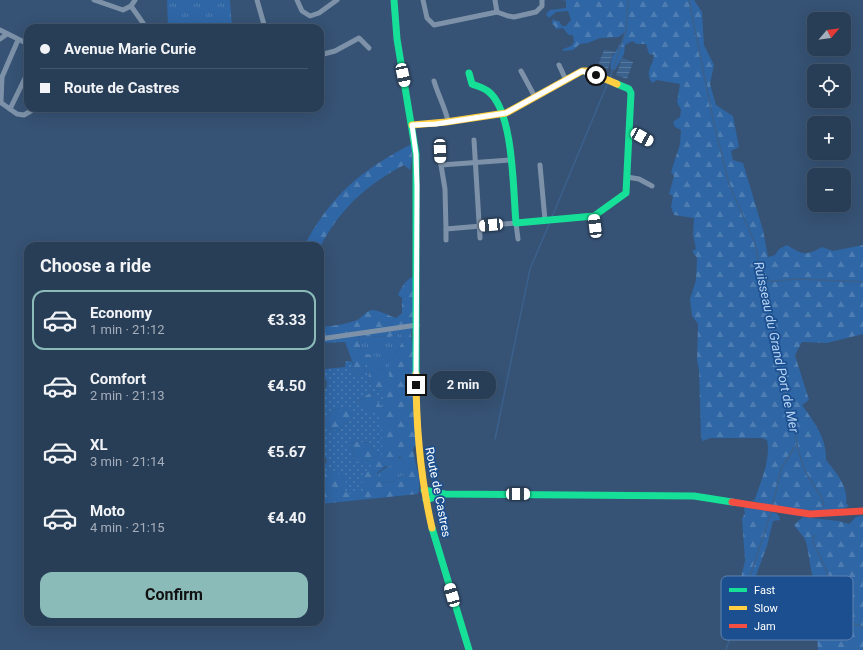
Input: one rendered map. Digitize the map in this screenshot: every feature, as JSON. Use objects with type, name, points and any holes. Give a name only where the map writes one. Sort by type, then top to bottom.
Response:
[{"type":"street","points":[[94,0],[119,10],[128,9],[135,0]]},
{"type":"street","points":[[257,0],[264,24]]},
{"type":"street","points":[[298,0],[302,11],[310,16],[319,13],[337,0]]},
{"type":"street","name":"Route de Castres","points":[[394,0],[397,48],[416,154],[416,432],[418,458],[426,500],[437,544],[469,650]]},
{"type":"street","points":[[423,0],[427,18],[434,25],[497,12],[508,16],[536,12],[542,6],[542,0]]},
{"type":"street","points":[[495,0],[497,12]]},
{"type":"street","points":[[131,6],[143,23]]},
{"type":"street","points":[[0,30],[24,42]]},
{"type":"street","points":[[0,39],[7,34]]},
{"type":"street","points":[[324,54],[335,51],[359,38],[369,48]]},
{"type":"street","points":[[18,40],[2,77],[1,102],[10,109],[24,115],[29,112]]},
{"type":"street","points":[[559,65],[566,80]]},
{"type":"street","points":[[521,71],[535,97]]},
{"type":"street","points":[[412,125],[436,124],[503,114],[582,71],[587,71],[629,89],[631,93],[626,193],[594,216],[446,229]]},
{"type":"street","points":[[469,73],[472,84],[489,92],[503,114],[508,134],[518,239]]},
{"type":"street","points":[[10,109],[24,80]]},
{"type":"street","points":[[434,81],[439,98],[446,110],[448,121]]},
{"type":"street","points":[[629,136],[642,137],[650,142]]},
{"type":"street","points":[[474,140],[478,226],[480,238]]},
{"type":"street","points":[[440,151],[445,189],[446,240]]},
{"type":"street","points":[[441,166],[511,160]]},
{"type":"street","points":[[540,165],[549,220]]},
{"type":"street","points":[[627,178],[639,178],[652,186]]},
{"type":"street","points":[[594,216],[596,235]]},
{"type":"street","points":[[324,338],[417,325]]},
{"type":"street","points":[[424,490],[444,494],[694,496],[793,512],[828,514],[863,510]]},
{"type":"street","points":[[426,500],[444,494]]},
{"type":"green space","points":[[167,0],[230,0],[232,24],[168,24]]},
{"type":"green space","points":[[563,0],[694,0],[702,12],[704,45],[714,65],[710,84],[716,105],[733,116],[739,147],[731,151],[733,160],[743,163],[763,230],[768,257],[775,255],[779,249],[787,245],[797,251],[808,253],[822,247],[833,251],[863,245],[863,334],[827,343],[802,342],[795,355],[809,400],[802,405],[822,437],[826,452],[826,460],[837,474],[843,485],[846,503],[849,506],[830,511],[816,511],[787,508],[752,501],[755,499],[767,462],[767,440],[762,438],[710,438],[703,441],[701,438],[699,370],[697,360],[698,324],[692,316],[690,299],[696,280],[697,258],[692,251],[696,249],[693,235],[694,218],[674,215],[671,207],[673,196],[669,194],[674,176],[671,172],[680,144],[681,130],[675,127],[673,122],[680,117],[681,110],[677,102],[680,84],[657,80],[652,83],[649,72],[654,55],[649,54],[646,44],[637,44],[632,41],[625,45],[624,54],[615,70],[611,70],[612,59],[622,42],[625,32],[619,37],[600,38],[588,43],[580,44],[573,50],[563,51],[563,49],[571,46],[574,42],[573,35],[569,35],[563,28],[555,29],[555,26],[552,24],[553,18],[555,21],[559,21],[562,26],[566,26],[571,20],[568,11],[556,12],[549,18],[546,14],[550,10],[566,8],[566,1]]},
{"type":"green space","points":[[412,144],[412,160],[410,170],[404,165],[378,181],[355,199],[336,221],[323,242],[306,242],[325,212],[337,198],[363,174]]},
{"type":"green space","points":[[413,277],[413,317],[411,335],[414,355],[416,445],[413,448],[419,477],[418,494],[324,504],[324,472],[331,469],[347,479],[354,463],[353,450],[349,447],[353,441],[370,443],[374,453],[382,439],[382,424],[371,412],[356,402],[371,392],[382,407],[377,389],[368,380],[369,369],[365,364],[364,374],[353,375],[354,366],[345,342],[324,343],[324,326],[333,326],[354,321],[373,310],[396,318],[402,313],[402,298],[398,295],[408,280]],"holes":[[[400,333],[404,339],[395,355],[389,361],[389,382],[384,382],[384,373],[375,365],[376,356],[362,353],[358,336],[390,337]],[[402,456],[404,466],[410,469],[410,475],[401,476],[391,483],[380,482],[377,473],[386,466],[396,466],[399,457]]]},
{"type":"green space","points":[[400,333],[404,339],[395,355],[389,361],[389,382],[384,382],[384,373],[362,353],[358,336],[390,337]]},
{"type":"green space","points":[[346,361],[351,361],[354,366],[353,375],[364,374],[365,363],[368,363],[368,380],[377,389],[382,390],[386,397],[382,408],[371,392],[356,402],[371,412],[379,412],[382,424],[382,457],[374,453],[370,443],[353,441],[349,447],[353,450],[354,463],[362,461],[372,465],[361,476],[363,491],[354,495],[345,492],[346,479],[331,469],[324,472],[324,463],[327,463],[324,452],[324,389],[326,389],[327,381],[324,380],[324,368],[345,367]],"holes":[[[343,407],[351,407],[351,419],[341,429],[331,431],[325,423],[330,411]]]},
{"type":"green space","points":[[343,407],[351,407],[351,419],[341,429],[331,431],[325,423],[330,411]]},
{"type":"green space","points":[[402,456],[404,466],[410,469],[410,475],[401,476],[391,483],[380,482],[377,474]]},
{"type":"green space","points":[[746,507],[776,513],[780,520],[773,521],[767,546],[756,576],[741,576],[745,561],[742,519],[745,513],[744,509]]},
{"type":"green space","points":[[863,515],[863,650],[818,650],[817,640],[853,640],[853,576],[812,576],[805,539],[794,525],[803,517],[839,521],[849,524],[856,517]]},
{"type":"shaded area","points":[[604,50],[619,52],[613,53],[608,69],[598,65]]},
{"type":"shaded area","points":[[622,58],[633,62],[627,79],[616,75]]},
{"type":"waterway","points":[[610,78],[626,30],[628,0]]},
{"type":"waterway","name":"Ruisseau du Grand Port de Mer","points":[[689,0],[713,119],[729,184],[755,243],[762,283],[769,297],[779,373],[794,424],[798,450],[806,473],[822,498],[824,506]]},
{"type":"waterway","points":[[552,217],[608,82]]},
{"type":"waterway","points":[[495,439],[530,269],[550,222]]},
{"type":"waterway","points":[[762,282],[797,279],[863,282]]},
{"type":"waterway","points":[[773,504],[781,469],[796,445]]},
{"type":"waterway","points":[[750,576],[771,512]]},
{"type":"waterway","name":"Ruisseau du Grand Port de Mer","points":[[814,535],[813,542],[828,576]]},
{"type":"waterway","name":"Ruisseau du Grand Port de Mer","points":[[853,624],[863,627]]},
{"type":"waterway","points":[[726,650],[729,640]]},
{"type":"traffic: fast","points":[[394,0],[397,39],[416,154],[416,374]]},
{"type":"traffic: fast","points":[[469,73],[472,84],[489,92],[497,102],[503,117],[511,153],[516,223],[594,216],[626,193],[631,93],[629,89],[617,84]]},
{"type":"traffic: fast","points":[[424,490],[444,494],[694,496],[732,502]]},
{"type":"traffic: fast","points":[[426,500],[444,494]]},
{"type":"traffic: fast","points":[[432,528],[469,650]]},
{"type":"traffic: slow","points":[[412,125],[446,122],[506,113],[582,71],[587,71],[617,84]]},
{"type":"traffic: slow","points":[[416,374],[420,452],[424,490],[432,528]]},
{"type":"traffic: jam","points":[[732,502],[810,514],[863,511]]},
{"type":"route","points":[[416,385],[417,187],[416,154],[412,125],[436,124],[506,113],[582,71],[587,71],[596,75]]}]
